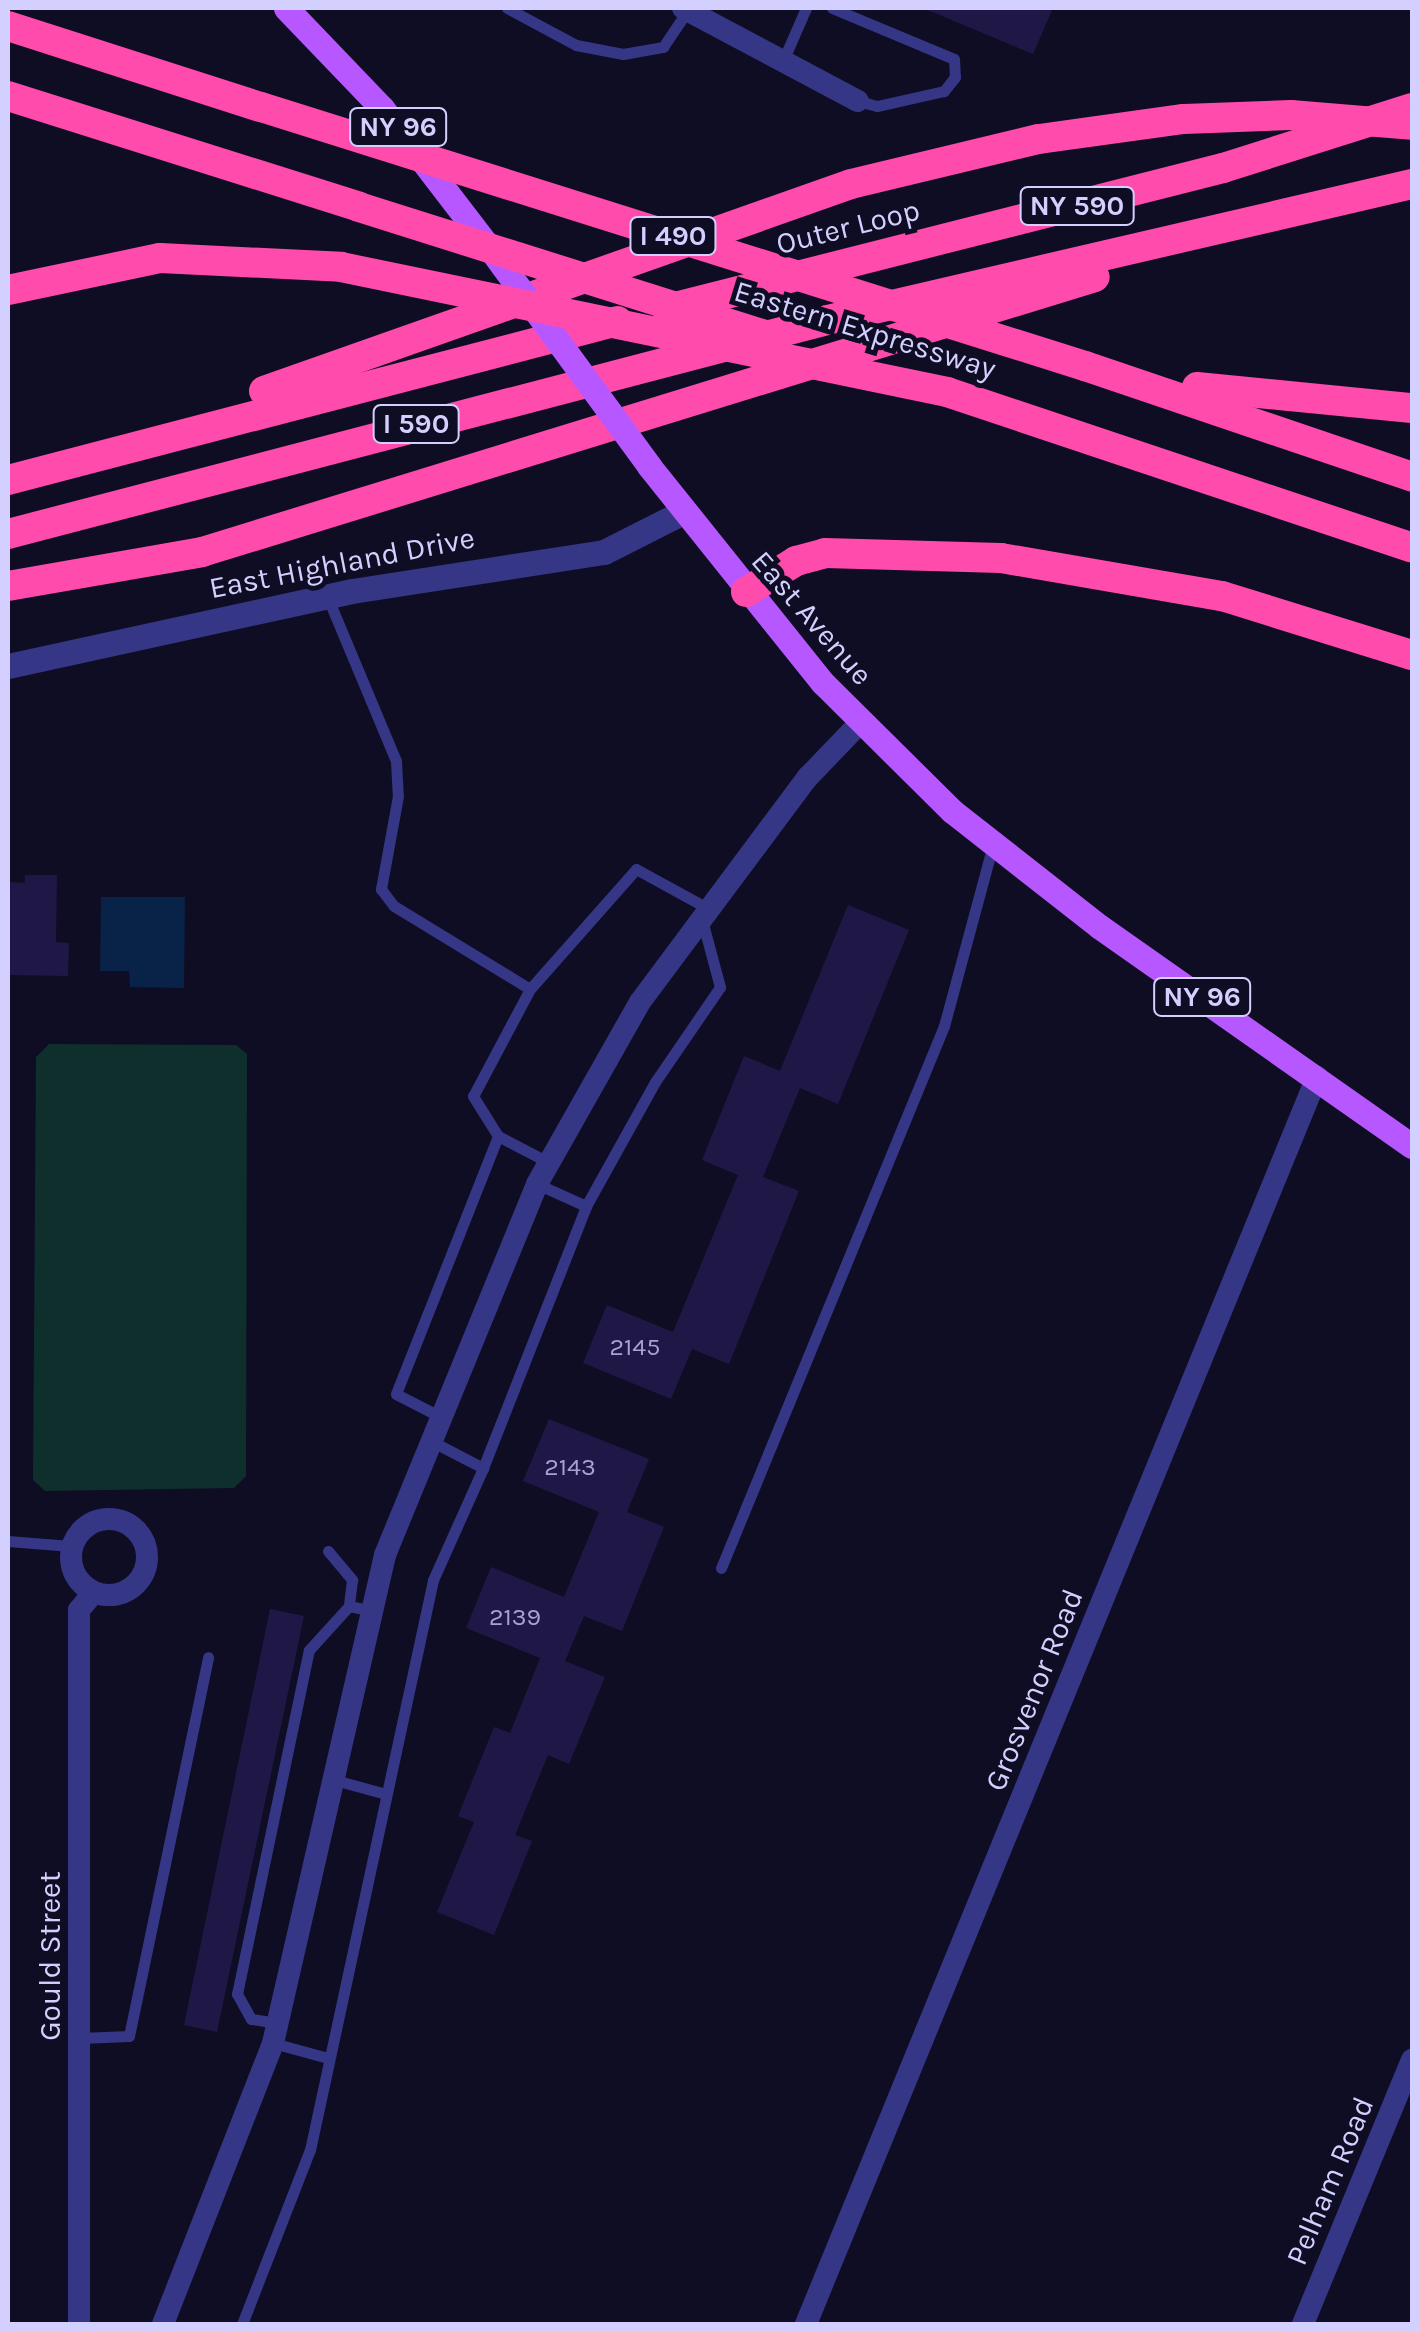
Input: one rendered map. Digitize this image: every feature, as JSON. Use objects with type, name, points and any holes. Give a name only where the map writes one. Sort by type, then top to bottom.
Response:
[{"type":"highway","points":[[8,16],[86,50]]},
{"type":"highway","name":"Eastern Expressway","points":[[8,26],[1085,366],[1412,477]]},
{"type":"highway","name":"Eastern Expressway","points":[[8,96],[947,392],[1412,548]]},
{"type":"highway","name":"Outer Loop","points":[[8,480],[76,458],[1192,176],[1412,108]]},
{"type":"highway","points":[[76,458],[801,199],[1008,145],[1184,118],[1318,116],[1412,125]]},
{"type":"highway","points":[[8,586],[40,584],[225,546],[1403,186]]},
{"type":"highway","name":"NY 590","points":[[827,320],[1403,186]]},
{"type":"highway","points":[[8,290],[160,258],[341,266],[947,392]]},
{"type":"highway","name":"I 590","points":[[8,534],[827,320]]},
{"type":"highway","points":[[1085,366],[1272,398],[1412,408]]},
{"type":"highway","points":[[746,592],[796,561],[825,553],[1002,558],[1222,596],[1412,655]]},
{"type":"main road","name":"East Avenue","points":[[286,8],[382,108],[682,512],[860,723],[993,845],[1412,1146]]},
{"type":"street","points":[[686,9],[858,101]]},
{"type":"street","name":"East Highland Drive","points":[[8,666],[327,596],[591,555],[643,538],[682,512]]},
{"type":"street","points":[[163,2324],[275,2033],[331,1779],[358,1608],[432,1441],[537,1184],[613,1042],[808,777],[860,723]]},
{"type":"street","name":"Grosvenor Road","points":[[806,2324],[1316,1077]]},
{"type":"street","points":[[108,1518],[132,1526],[146,1546],[139,1581],[118,1594],[94,1592],[77,1578],[71,1546],[85,1526],[108,1518]]},
{"type":"street","name":"Gould Street","points":[[78,2324],[78,1610],[94,1592]]},
{"type":"street","name":"Pelham Road","points":[[1303,2324],[1412,2060]]},
{"type":"lane","points":[[507,8],[576,46],[623,54],[663,47],[686,9]]},
{"type":"lane","points":[[782,63],[806,8]]},
{"type":"lane","points":[[832,8],[954,59],[955,77],[944,91],[877,106],[858,101]]},
{"type":"lane","points":[[327,596],[396,760],[398,796],[381,889],[394,906],[530,990]]},
{"type":"lane","points":[[721,1568],[944,1026],[993,845]]},
{"type":"lane","points":[[242,2324],[310,2150],[433,1580],[483,1468],[586,1206],[656,1082],[720,987],[706,914],[636,869],[530,990],[473,1096],[498,1136],[548,1162]]},
{"type":"lane","points":[[441,1417],[396,1394],[498,1136]]},
{"type":"lane","points":[[537,1184],[586,1206]]},
{"type":"lane","points":[[432,1441],[483,1468]]},
{"type":"lane","points":[[8,1541],[71,1546]]},
{"type":"lane","points":[[328,1552],[352,1580],[358,1608],[311,1643],[237,1994],[251,2019],[328,2058]]},
{"type":"lane","points":[[80,2038],[129,2036],[208,1657]]},
{"type":"lane","points":[[331,1779],[386,1794]]},
{"type":"green space","points":[[49,1044],[236,1045],[247,1054],[246,1476],[234,1488],[45,1491],[33,1480],[36,1057]]},
{"type":"water","points":[[101,897],[185,897],[184,988],[130,987],[129,971],[100,971]]},
{"type":"building","points":[[923,8],[1053,8],[1033,54]]},
{"type":"building","points":[[25,875],[57,875],[56,942],[69,943],[68,976],[8,975],[8,882],[25,883]]},
{"type":"building","points":[[848,905],[909,930],[838,1104],[800,1088],[763,1177],[799,1191],[729,1364],[692,1349],[671,1399],[583,1363],[607,1305],[673,1332],[738,1175],[702,1160],[744,1056],[780,1071]]},
{"type":"building","points":[[549,1419],[649,1459],[627,1512],[664,1527],[622,1631],[584,1616],[565,1661],[605,1677],[569,1764],[548,1755],[515,1835],[532,1841],[494,1935],[437,1912],[474,1822],[458,1816],[494,1727],[510,1733],[540,1658],[466,1628],[491,1567],[564,1597],[599,1512],[523,1481]]},
{"type":"building","points":[[270,1609],[304,1616],[217,2032],[184,2025]]}]
